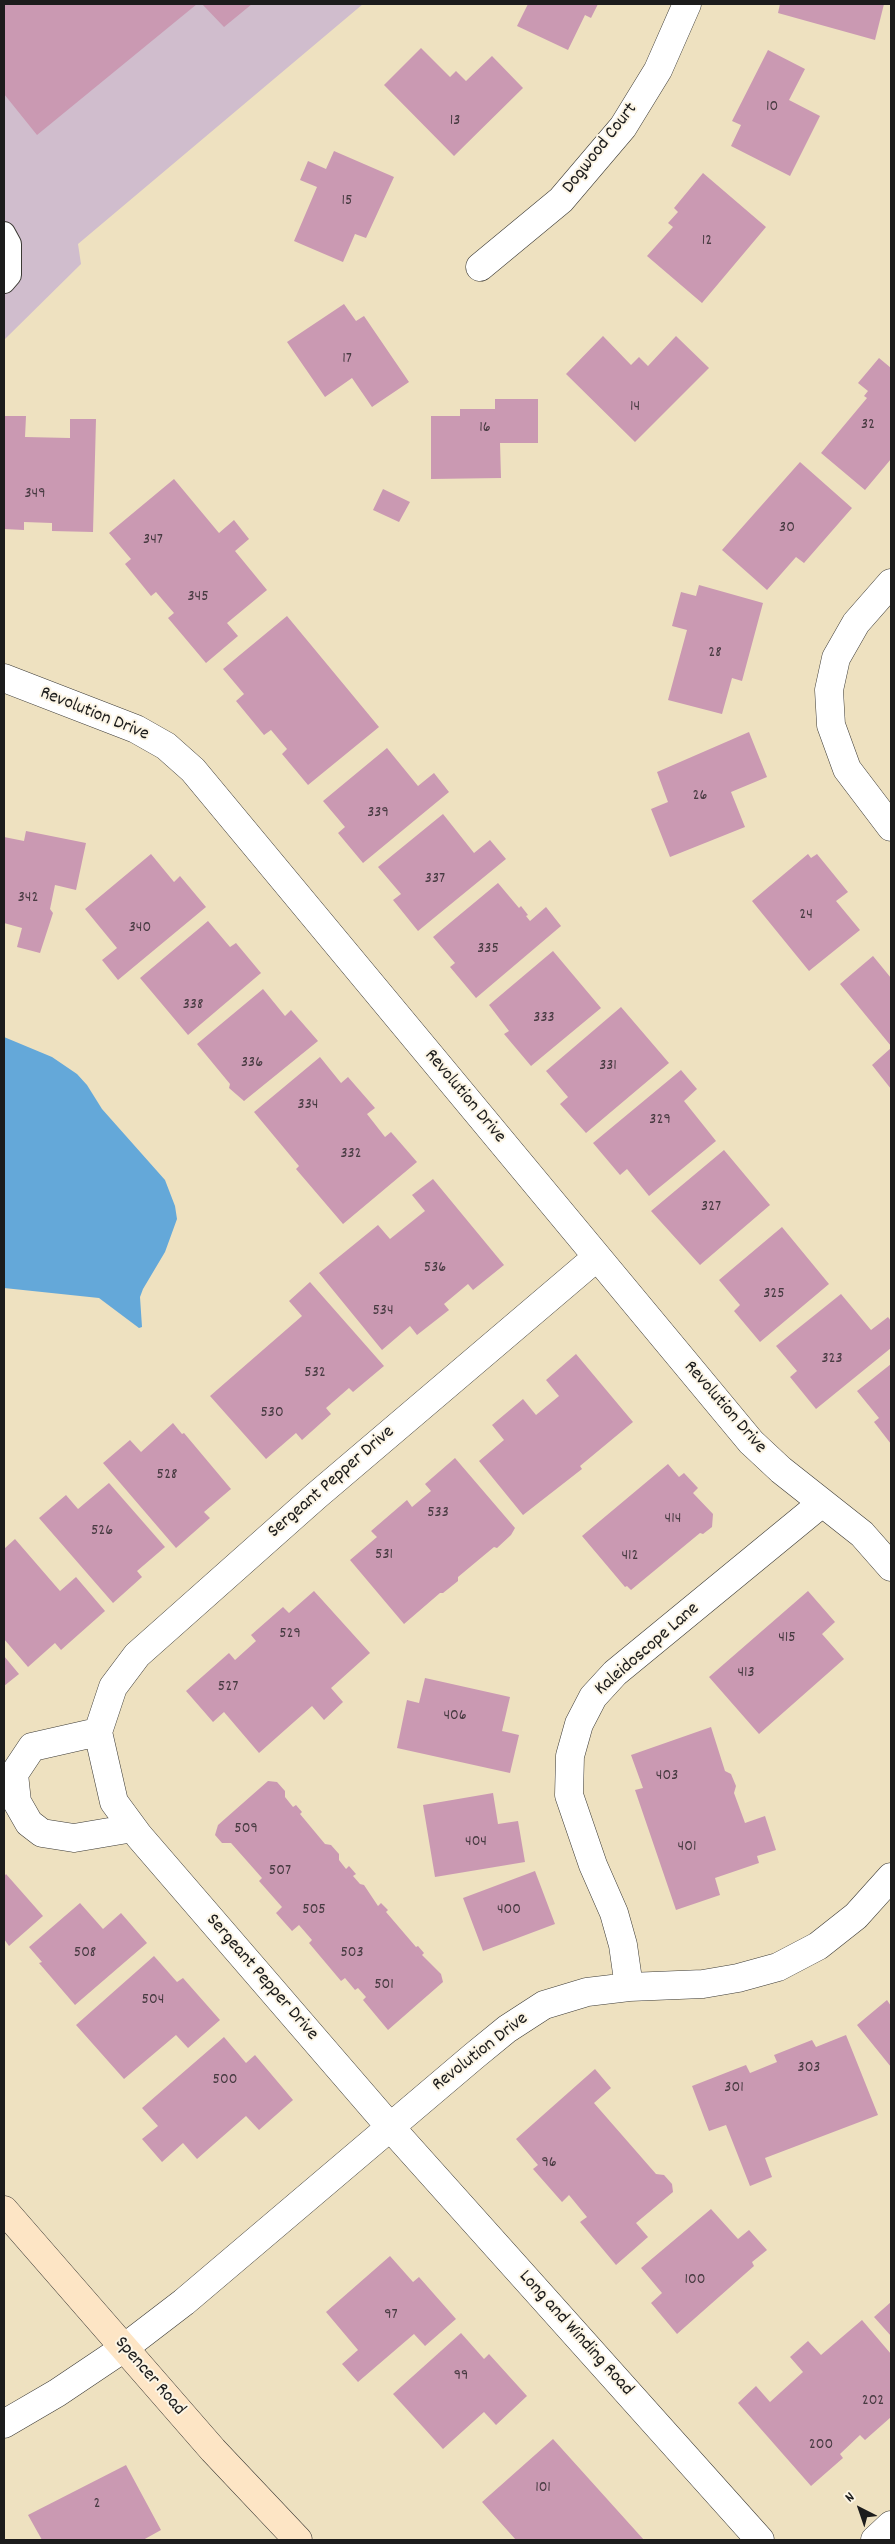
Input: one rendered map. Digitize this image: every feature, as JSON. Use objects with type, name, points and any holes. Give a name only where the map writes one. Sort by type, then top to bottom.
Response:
[{"type":"main road","name":"Spencer Road","points":[[4,2210],[213,2450],[298,2540]]},
{"type":"street","name":"Dogwood Court","points":[[480,267],[561,200],[623,126],[658,70],[686,4]]},
{"type":"street","points":[[891,583],[856,623],[836,658],[830,690],[831,725],[847,769],[891,827]]},
{"type":"street","name":"Revolution Drive","points":[[4,678],[136,729],[166,746],[193,770],[751,1442],[781,1470],[862,1534],[891,1567]]},
{"type":"street","name":"Sergeant Pepper Drive","points":[[390,2128],[133,1828],[114,1802],[98,1732],[113,1687],[137,1655],[149,1643],[316,1496],[597,1257]]},
{"type":"street","name":"Kaleidoscope Lane","points":[[629,1987],[624,1945],[614,1912],[593,1865],[569,1795],[570,1756],[579,1724],[593,1697],[615,1673],[822,1503]]},
{"type":"street","points":[[98,1732],[32,1747],[14,1774],[17,1802],[29,1823],[42,1833],[74,1838],[133,1828]]},
{"type":"street","name":"Revolution Drive","points":[[4,2424],[57,2393],[124,2348],[211,2281],[507,2029],[544,2005],[586,1992],[629,1987],[703,1984],[778,1968],[818,1946],[856,1916],[891,1876]]},
{"type":"street","name":"Long and Winding Road","points":[[390,2128],[760,2540]]},
{"type":"street","points":[[875,2540],[891,2525]]},
{"type":"lane","points":[[4,233],[10,244],[10,275],[4,282]]},
{"type":"shaded area","points":[[4,4],[363,4],[78,244],[81,264],[4,340]]},
{"type":"water","points":[[4,1037],[52,1057],[77,1074],[87,1085],[102,1109],[165,1180],[175,1206],[177,1219],[165,1252],[140,1297],[142,1327],[139,1328],[99,1298],[4,1288]]},
{"type":"building","points":[[4,4],[197,4],[37,135],[4,94]]},
{"type":"building","points":[[202,4],[252,4],[224,27]]},
{"type":"building","points":[[528,4],[598,4],[591,18],[585,15],[568,50],[517,26]]},
{"type":"building","points":[[780,4],[884,4],[875,40],[778,13]]},
{"type":"building","points":[[421,48],[450,77],[456,71],[466,81],[492,56],[523,88],[454,156],[384,85]]},
{"type":"building","points":[[768,50],[805,69],[789,100],[820,116],[790,176],[731,146],[741,125],[732,121]]},
{"type":"building","points":[[334,151],[394,177],[366,238],[355,234],[343,262],[294,241],[317,187],[300,180],[308,161],[326,169]]},
{"type":"building","points":[[703,173],[766,227],[702,303],[647,256],[673,227],[668,223],[678,212],[674,208]]},
{"type":"building","points":[[344,304],[356,321],[364,316],[409,382],[372,407],[352,378],[325,397],[287,342]]},
{"type":"building","points":[[603,336],[631,365],[639,357],[648,366],[676,336],[709,368],[635,442],[566,374]]},
{"type":"building","points":[[879,358],[891,368],[891,459],[865,490],[821,453],[867,398],[864,396],[868,391],[858,383]]},
{"type":"building","points":[[495,399],[538,399],[538,443],[500,443],[501,478],[431,479],[431,416],[460,416],[460,409],[495,409]]},
{"type":"building","points":[[4,416],[26,416],[25,437],[70,438],[70,419],[96,419],[93,532],[52,531],[52,523],[24,522],[24,530],[4,529]]},
{"type":"building","points":[[800,462],[852,508],[804,563],[796,557],[767,590],[722,550]]},
{"type":"building","points":[[174,479],[219,533],[234,520],[249,539],[235,551],[267,590],[227,623],[238,636],[206,663],[168,618],[174,613],[156,592],[151,596],[125,564],[131,559],[109,533]]},
{"type":"building","points":[[383,489],[410,502],[399,522],[373,510]]},
{"type":"building","points":[[699,585],[763,603],[742,681],[732,678],[722,714],[668,700],[687,630],[672,626],[681,592],[696,596]]},
{"type":"building","points":[[287,616],[379,727],[308,785],[282,754],[287,749],[271,730],[264,735],[236,701],[244,694],[223,669]]},
{"type":"building","points":[[749,732],[767,777],[731,792],[745,827],[670,857],[651,809],[668,802],[657,772]]},
{"type":"building","points":[[387,748],[418,786],[434,773],[449,792],[363,863],[338,833],[345,827],[323,801]]},
{"type":"building","points":[[443,814],[474,853],[490,840],[506,859],[418,931],[393,900],[401,894],[378,867]]},
{"type":"building","points":[[26,831],[86,843],[76,890],[55,885],[50,909],[53,913],[40,953],[17,947],[22,928],[4,923],[4,837],[24,841]]},
{"type":"building","points":[[151,854],[174,882],[180,876],[206,907],[118,980],[102,960],[117,948],[85,909]]},
{"type":"building","points":[[808,854],[811,858],[817,854],[848,892],[836,901],[860,930],[809,971],[752,901]]},
{"type":"building","points":[[498,883],[519,908],[521,906],[530,921],[546,907],[561,926],[476,998],[450,967],[455,963],[433,937]]},
{"type":"building","points":[[208,921],[230,947],[236,943],[261,973],[188,1035],[140,978]]},
{"type":"building","points":[[553,951],[601,1008],[531,1066],[504,1034],[509,1031],[489,1005]]},
{"type":"building","points":[[873,956],[891,978],[891,1046],[840,984]]},
{"type":"building","points":[[263,989],[285,1016],[291,1010],[318,1041],[244,1101],[229,1088],[230,1084],[197,1044]]},
{"type":"building","points":[[621,1007],[669,1063],[586,1133],[560,1104],[568,1097],[546,1071]]},
{"type":"building","points":[[891,1048],[891,1089],[872,1065]]},
{"type":"building","points":[[320,1057],[341,1083],[348,1077],[375,1108],[367,1114],[385,1137],[391,1132],[417,1162],[343,1224],[296,1169],[299,1166],[254,1112]]},
{"type":"building","points":[[681,1070],[697,1089],[684,1101],[716,1141],[649,1196],[627,1169],[620,1175],[593,1143]]},
{"type":"building","points":[[724,1150],[770,1205],[700,1265],[651,1211]]},
{"type":"building","points":[[433,1179],[504,1265],[473,1290],[468,1284],[444,1304],[449,1310],[417,1335],[410,1326],[382,1350],[319,1273],[378,1225],[390,1239],[425,1211],[412,1195]]},
{"type":"building","points":[[782,1227],[829,1284],[760,1342],[734,1311],[740,1305],[719,1280]]},
{"type":"building","points":[[310,1282],[384,1366],[353,1392],[349,1388],[326,1408],[331,1414],[302,1440],[296,1433],[266,1459],[210,1396],[302,1316],[289,1301]]},
{"type":"building","points":[[841,1294],[871,1330],[888,1317],[891,1321],[891,1348],[816,1409],[790,1377],[797,1371],[776,1346]]},
{"type":"building","points":[[576,1354],[633,1422],[580,1466],[582,1469],[523,1515],[479,1461],[504,1440],[492,1425],[523,1399],[536,1415],[559,1396],[546,1380]]},
{"type":"building","points":[[891,1364],[891,1444],[874,1422],[879,1418],[857,1391]]},
{"type":"building","points":[[173,1423],[182,1434],[184,1433],[231,1489],[204,1512],[210,1518],[176,1548],[103,1463],[130,1440],[141,1452]]},
{"type":"building","points":[[455,1458],[515,1528],[511,1535],[497,1548],[494,1547],[458,1577],[458,1581],[443,1593],[440,1593],[404,1624],[350,1560],[377,1537],[371,1531],[407,1500],[412,1507],[431,1491],[425,1484]]},
{"type":"building","points":[[668,1464],[679,1477],[684,1473],[698,1488],[693,1493],[713,1514],[712,1527],[703,1534],[700,1533],[631,1590],[627,1586],[625,1587],[582,1536]]},
{"type":"building","points":[[109,1483],[165,1547],[137,1571],[142,1577],[113,1603],[39,1518],[66,1495],[78,1509]]},
{"type":"building","points":[[15,1539],[60,1591],[76,1577],[105,1611],[61,1650],[55,1643],[28,1667],[4,1639],[4,1549]]},
{"type":"building","points":[[314,1591],[370,1653],[331,1688],[343,1702],[324,1720],[312,1706],[259,1753],[224,1712],[213,1722],[186,1691],[229,1653],[235,1660],[256,1641],[251,1635],[283,1607],[289,1613]]},
{"type":"building","points":[[808,1591],[835,1622],[822,1634],[844,1659],[759,1734],[709,1677]]},
{"type":"building","points":[[4,1656],[19,1674],[4,1686]]},
{"type":"building","points":[[425,1678],[510,1697],[502,1731],[519,1735],[510,1773],[397,1748],[407,1700],[419,1703]]},
{"type":"building","points":[[711,1727],[725,1771],[731,1774],[736,1786],[734,1793],[745,1823],[765,1816],[776,1850],[757,1856],[759,1863],[715,1878],[720,1895],[676,1910],[635,1790],[643,1788],[631,1755]]},
{"type":"building","points":[[268,1781],[277,1782],[285,1791],[285,1797],[293,1807],[296,1805],[302,1812],[300,1814],[325,1844],[331,1845],[339,1854],[339,1860],[346,1869],[349,1866],[356,1874],[353,1876],[360,1884],[364,1885],[378,1906],[381,1903],[388,1910],[386,1912],[416,1947],[418,1946],[424,1953],[422,1955],[441,1974],[443,1982],[388,2030],[363,2000],[366,1997],[358,1988],[355,1990],[345,1978],[341,1981],[309,1943],[312,1940],[299,1925],[292,1931],[276,1913],[282,1907],[259,1881],[262,1878],[231,1843],[222,1843],[215,1835],[218,1825]]},
{"type":"building","points":[[493,1793],[498,1824],[518,1821],[525,1862],[435,1877],[423,1805]]},
{"type":"building","points":[[535,1871],[555,1924],[483,1951],[463,1898]]},
{"type":"building","points":[[6,1874],[43,1916],[9,1946],[4,1939],[4,1877]]},
{"type":"building","points":[[80,1903],[103,1929],[121,1913],[147,1943],[75,2005],[39,1963],[42,1962],[29,1947]]},
{"type":"building","points":[[154,1956],[177,1982],[183,1978],[220,2020],[188,2048],[176,2035],[124,2079],[76,2025]]},
{"type":"building","points":[[887,2000],[891,2006],[891,2067],[857,2025]]},
{"type":"building","points":[[846,2035],[878,2115],[765,2158],[772,2177],[750,2186],[726,2125],[709,2131],[692,2086],[746,2065],[750,2073],[777,2062],[774,2055],[812,2040],[816,2047]]},
{"type":"building","points":[[224,2037],[246,2063],[255,2055],[293,2100],[259,2130],[246,2116],[197,2159],[183,2143],[162,2162],[142,2139],[158,2126],[142,2108]]},
{"type":"building","points":[[595,2069],[611,2088],[594,2103],[656,2174],[664,2175],[672,2184],[673,2192],[636,2223],[648,2237],[616,2265],[580,2222],[587,2217],[569,2195],[562,2202],[533,2169],[538,2165],[516,2139]]},
{"type":"building","points":[[711,2209],[738,2239],[749,2230],[767,2250],[752,2262],[754,2266],[677,2334],[651,2303],[662,2293],[641,2268]]},
{"type":"building","points":[[390,2256],[413,2282],[419,2277],[456,2319],[425,2346],[414,2334],[358,2382],[342,2364],[358,2350],[326,2312]]},
{"type":"building","points":[[891,2302],[891,2336],[874,2317]]},
{"type":"building","points":[[862,2320],[891,2354],[891,2417],[865,2440],[860,2435],[840,2454],[843,2458],[811,2486],[738,2403],[756,2386],[770,2402],[803,2372],[790,2357],[808,2341],[821,2355]]},
{"type":"building","points":[[461,2333],[484,2359],[489,2354],[527,2396],[496,2425],[484,2412],[443,2449],[393,2394]]},
{"type":"building","points":[[553,2439],[644,2540],[516,2540],[482,2502]]},
{"type":"building","points":[[126,2465],[161,2530],[143,2540],[42,2540],[28,2515]]}]
